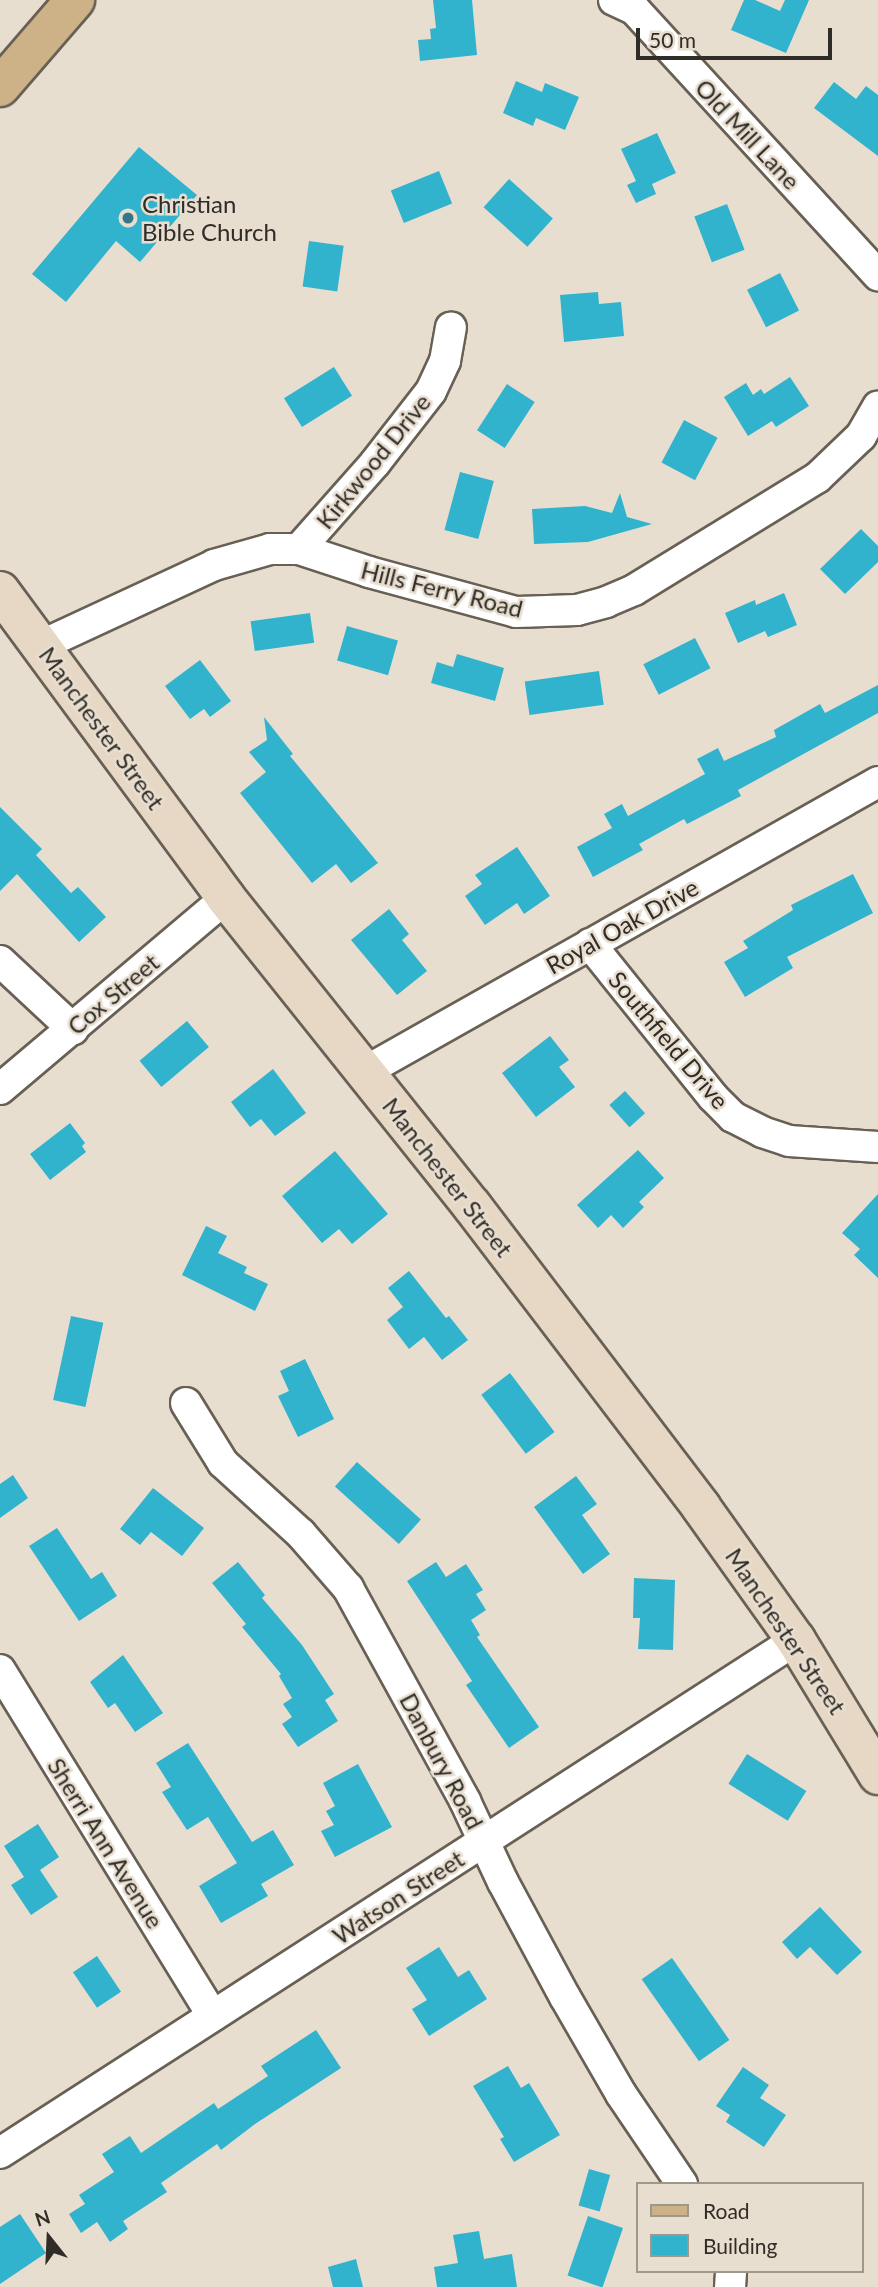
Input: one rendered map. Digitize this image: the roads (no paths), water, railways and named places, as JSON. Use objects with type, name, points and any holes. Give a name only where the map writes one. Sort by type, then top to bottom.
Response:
[{"type":"main road","points":[[0,87],[75,0]]},
{"type":"street","name":"Old Mill Lane","points":[[614,0],[635,10],[878,275]]},
{"type":"street","name":"Kirkwood Drive","points":[[299,549],[375,463],[431,391],[445,361],[451,328]]},
{"type":"street","name":"Hills Ferry Road","points":[[42,645],[214,565],[270,549],[299,549],[419,587],[516,612],[577,610],[634,590],[791,496],[840,458],[860,436],[878,406]]},
{"type":"street","name":"Manchester Street","points":[[0,591],[226,898],[366,1071],[701,1507],[796,1640],[878,1775]]},
{"type":"street","name":"Royal Oak Drive","points":[[366,1071],[878,782]]},
{"type":"street","name":"Cox Street","points":[[0,1089],[226,898]]},
{"type":"street","name":"Southfield Drive","points":[[590,944],[713,1097],[733,1117],[762,1132],[789,1141],[878,1147]]},
{"type":"street","points":[[0,961],[73,1029]]},
{"type":"street","name":"Danbury Road","points":[[186,1403],[223,1463],[301,1534],[348,1588],[565,1997],[621,2094],[681,2182]]},
{"type":"street","name":"Watson Street","points":[[0,2153],[796,1640]]},
{"type":"street","name":"Sherri Ann Avenue","points":[[0,1670],[213,2017]]},
{"type":"place","name":"Christian Bible Church","points":[[128,218]]}]
